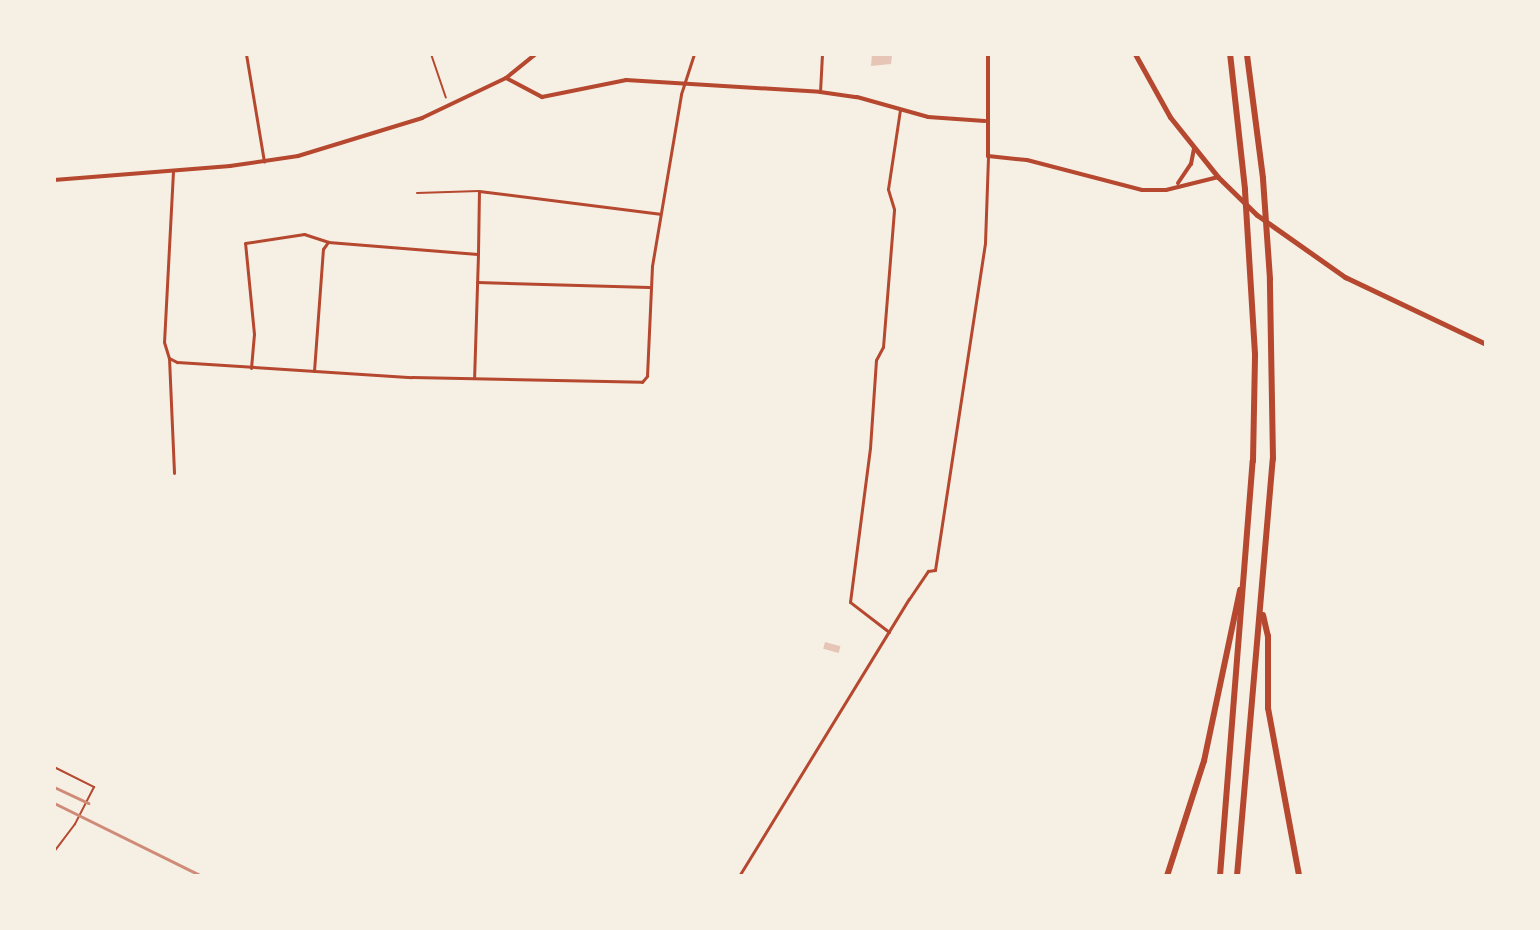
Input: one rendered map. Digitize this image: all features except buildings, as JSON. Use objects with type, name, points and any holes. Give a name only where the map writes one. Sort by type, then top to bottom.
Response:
[{"type":"highway","points":[[1220,876],[1253,461],[1255,354],[1245,189],[1230,54]]},
{"type":"highway","points":[[1237,876],[1273,459],[1272,315],[1263,178],[1247,54]]},
{"type":"highway","points":[[1167,876],[1204,761],[1246,559]]},
{"type":"highway","points":[[1261,608],[1268,636],[1268,708],[1299,876]]},
{"type":"main road","points":[[1135,54],[1170,117],[1194,148],[1228,188],[1286,238],[1357,283],[1486,344]]},
{"type":"street","points":[[246,54],[264,162]]},
{"type":"street","points":[[54,180],[173,171],[298,156],[408,123],[506,78],[536,54]]},
{"type":"street","points":[[169,358],[177,362],[314,372],[638,383],[647,376],[649,287],[684,85],[694,54]]},
{"type":"street","points":[[820,92],[822,54]]},
{"type":"street","points":[[739,876],[928,571],[935,570],[985,243],[988,54]]},
{"type":"street","points":[[506,78],[542,97],[626,80],[820,92],[857,97],[928,117],[985,121]]},
{"type":"street","points":[[889,632],[850,602],[870,448],[876,360],[883,347],[894,209],[888,189],[900,110]]},
{"type":"street","points":[[1177,185],[1191,164],[1194,148]]},
{"type":"street","points":[[988,156],[1027,160],[1142,190],[1218,177]]},
{"type":"street","points":[[173,171],[164,342],[169,358],[174,473]]},
{"type":"street","points":[[474,378],[479,191],[660,214]]},
{"type":"street","points":[[251,368],[254,334],[245,243],[304,234],[328,242],[478,254]]},
{"type":"street","points":[[314,372],[323,249],[328,242]]},
{"type":"street","points":[[477,282],[649,287]]},
{"type":"lane","points":[[417,193],[479,191]]},
{"type":"path","points":[[431,54],[448,105]]},
{"type":"path","points":[[54,767],[94,787],[73,827],[54,852]]},
{"type":"railway","points":[[54,787],[88,803]]},
{"type":"railway","points":[[54,803],[202,876]]}]
